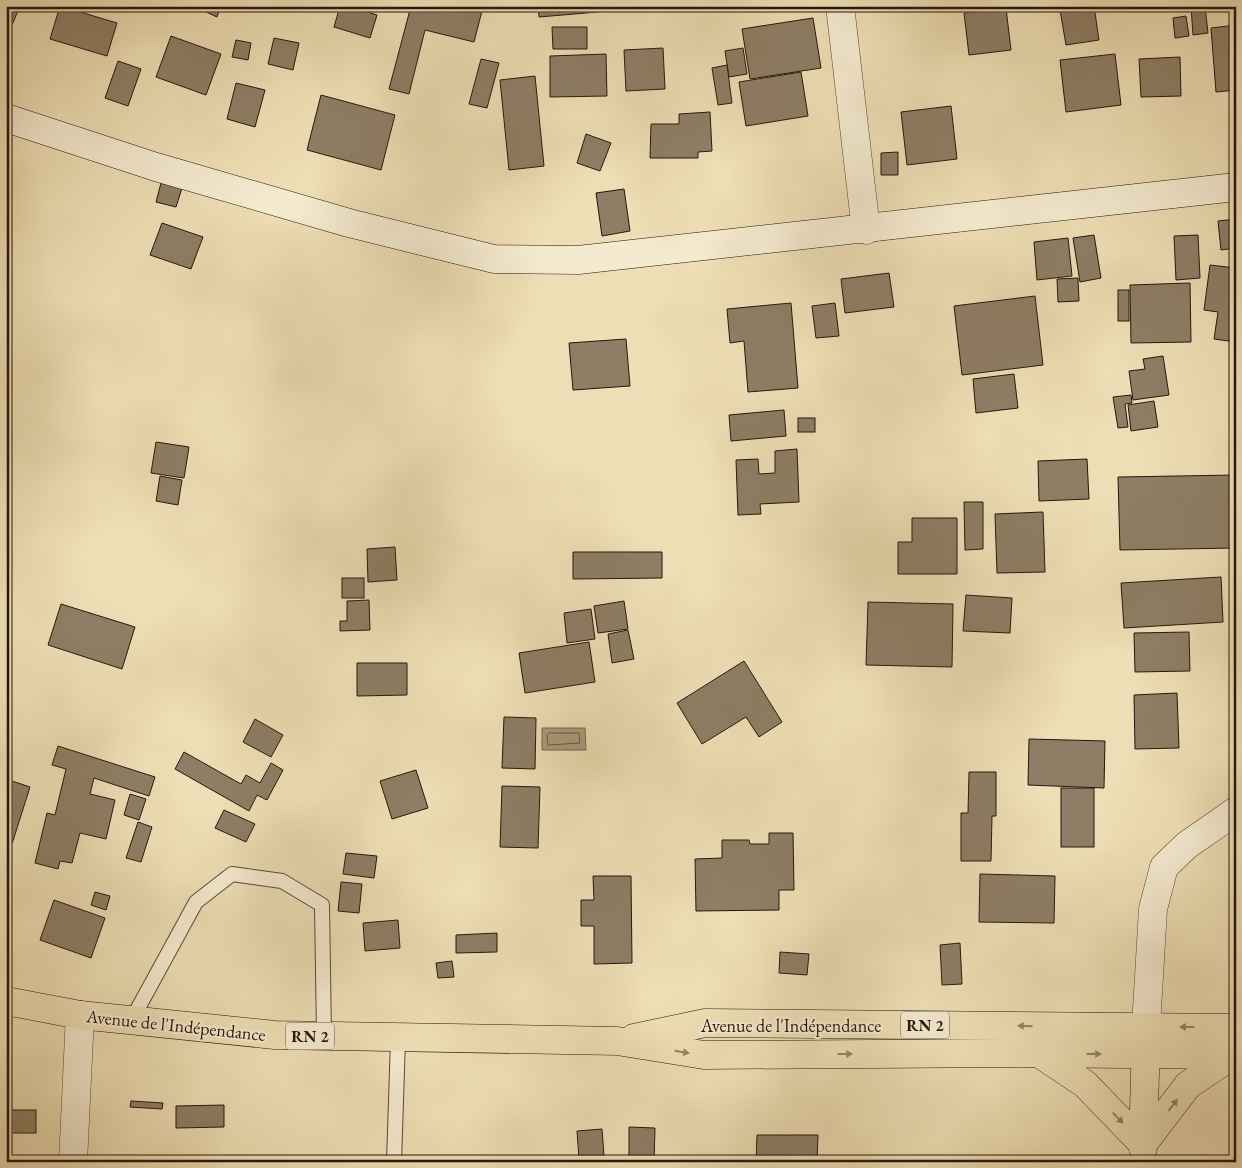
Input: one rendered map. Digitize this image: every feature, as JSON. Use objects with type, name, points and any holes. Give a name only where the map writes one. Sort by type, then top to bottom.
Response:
[{"type":"main road","name":"Avenue de l'Indépendance","points":[[6,1001],[80,1016],[275,1035],[398,1039],[617,1041],[704,1055],[1234,1055]]},
{"type":"main road","name":"Avenue de l'Indépendance","points":[[617,1041],[705,1023],[1236,1028]]},
{"type":"main road","points":[[1143,1153],[1146,1027]]},
{"type":"main road","points":[[1040,1054],[1085,1084],[1143,1153]]},
{"type":"main road","points":[[1143,1153],[1188,1085],[1234,1055]]},
{"type":"street","points":[[840,6],[866,230]]},
{"type":"street","points":[[6,118],[156,167],[331,217],[494,259],[578,260],[866,230],[1236,187]]},
{"type":"street","points":[[1146,1027],[1153,909],[1164,867],[1186,846],[1236,811]]},
{"type":"street","points":[[73,1162],[80,1016]]},
{"type":"lane","points":[[132,1021],[196,902],[232,874],[282,881],[322,905],[324,1036]]},
{"type":"lane","points":[[394,1162],[398,1039]]},
{"type":"water","points":[[542,728],[585,728],[586,750],[542,750]]},
{"type":"building","points":[[6,6],[20,6],[12,25],[6,23]]},
{"type":"building","points":[[60,6],[117,23],[107,56],[50,39]]},
{"type":"building","points":[[193,6],[221,6],[217,17]]},
{"type":"building","points":[[340,6],[349,6],[377,15],[370,38],[334,27]]},
{"type":"building","points":[[411,6],[483,7],[474,42],[425,30],[409,94],[389,89]]},
{"type":"building","points":[[538,6],[597,6],[598,12],[539,17]]},
{"type":"building","points":[[620,6],[655,6],[655,7],[620,9]]},
{"type":"building","points":[[946,6],[974,6],[946,10]]},
{"type":"building","points":[[1094,6],[1099,40],[1066,45],[1060,10]]},
{"type":"building","points":[[1191,6],[1205,6],[1208,33],[1193,35]]},
{"type":"building","points":[[1006,8],[1011,50],[969,55],[964,13]]},
{"type":"building","points":[[1186,16],[1189,36],[1175,38],[1173,18]]},
{"type":"building","points":[[813,18],[821,68],[750,79],[742,29]]},
{"type":"building","points":[[1236,25],[1236,90],[1216,92],[1211,28]]},
{"type":"building","points":[[552,27],[587,27],[587,49],[553,49]]},
{"type":"building","points":[[171,36],[221,54],[206,95],[156,77]]},
{"type":"building","points":[[274,38],[299,43],[293,70],[268,64]]},
{"type":"building","points":[[236,40],[251,43],[248,60],[232,57]]},
{"type":"building","points":[[663,48],[665,89],[626,91],[624,50]]},
{"type":"building","points":[[743,48],[747,74],[729,77],[725,51]]},
{"type":"building","points":[[606,54],[607,96],[550,97],[550,56]]},
{"type":"building","points":[[1115,54],[1121,105],[1066,112],[1060,60]]},
{"type":"building","points":[[1180,57],[1181,96],[1141,97],[1139,59]]},
{"type":"building","points":[[481,59],[499,63],[487,108],[469,104]]},
{"type":"building","points":[[118,61],[141,69],[128,106],[105,98]]},
{"type":"building","points":[[727,65],[732,103],[718,105],[712,68]]},
{"type":"building","points":[[801,72],[808,116],[746,126],[739,82]]},
{"type":"building","points":[[535,76],[544,166],[509,170],[500,80]]},
{"type":"building","points":[[236,83],[265,90],[255,127],[227,119]]},
{"type":"building","points":[[321,95],[395,115],[381,170],[307,150]]},
{"type":"building","points":[[951,106],[957,159],[907,165],[901,112]]},
{"type":"building","points":[[710,112],[712,151],[698,152],[698,158],[650,158],[651,124],[679,124],[679,114]]},
{"type":"building","points":[[586,134],[611,143],[600,171],[577,163]]},
{"type":"building","points":[[898,152],[898,175],[881,175],[881,153]]},
{"type":"building","points":[[161,183],[182,188],[176,207],[156,202]]},
{"type":"building","points":[[624,189],[630,231],[602,236],[596,193]]},
{"type":"building","points":[[1236,219],[1236,248],[1221,250],[1218,221]]},
{"type":"building","points":[[162,223],[203,237],[191,269],[150,255]]},
{"type":"building","points":[[1094,235],[1101,278],[1080,282],[1073,238]]},
{"type":"building","points":[[1198,235],[1200,278],[1176,280],[1174,236]]},
{"type":"building","points":[[1068,238],[1072,276],[1037,280],[1034,242]]},
{"type":"building","points":[[1210,265],[1236,268],[1236,342],[1214,339],[1218,312],[1204,310]]},
{"type":"building","points":[[889,273],[894,307],[845,313],[841,279]]},
{"type":"building","points":[[1078,278],[1079,301],[1058,302],[1057,279]]},
{"type":"building","points":[[1190,283],[1191,342],[1131,343],[1130,285]]},
{"type":"building","points":[[1118,290],[1129,290],[1129,321],[1118,321]]},
{"type":"building","points":[[1035,296],[1043,365],[962,375],[954,306]]},
{"type":"building","points":[[791,303],[798,388],[748,392],[744,341],[730,343],[727,309]]},
{"type":"building","points":[[835,303],[839,336],[816,338],[812,306]]},
{"type":"building","points":[[626,339],[630,386],[573,390],[569,343]]},
{"type":"building","points":[[1163,356],[1169,395],[1133,400],[1129,371],[1145,369],[1143,359]]},
{"type":"building","points":[[1014,374],[1018,408],[976,413],[973,379]]},
{"type":"building","points":[[1131,395],[1132,403],[1125,404],[1128,427],[1118,428],[1113,397]]},
{"type":"building","points":[[1154,401],[1158,427],[1131,431],[1128,405]]},
{"type":"building","points":[[784,410],[786,436],[731,441],[729,415]]},
{"type":"building","points":[[798,418],[815,418],[815,432],[798,432]]},
{"type":"building","points":[[156,442],[189,447],[184,478],[151,473]]},
{"type":"building","points":[[797,449],[799,502],[760,504],[761,514],[738,515],[736,460],[758,459],[759,474],[775,473],[775,451]]},
{"type":"building","points":[[1087,459],[1089,499],[1039,501],[1038,461]]},
{"type":"building","points":[[1236,475],[1236,548],[1120,550],[1118,477]]},
{"type":"building","points":[[160,476],[182,480],[178,505],[156,501]]},
{"type":"building","points":[[964,502],[983,502],[983,549],[965,550]]},
{"type":"building","points":[[1043,512],[1045,572],[997,573],[995,514]]},
{"type":"building","points":[[912,518],[957,518],[957,574],[898,574],[898,542],[912,542]]},
{"type":"building","points":[[395,547],[397,580],[368,582],[367,549]]},
{"type":"building","points":[[573,552],[662,552],[662,578],[573,579]]},
{"type":"building","points":[[1221,577],[1223,622],[1124,628],[1121,583]]},
{"type":"building","points":[[342,578],[364,578],[364,598],[342,598]]},
{"type":"building","points":[[966,595],[1012,598],[1010,633],[963,631]]},
{"type":"building","points":[[369,600],[370,630],[340,631],[340,621],[347,621],[347,601]]},
{"type":"building","points":[[624,601],[628,629],[598,633],[594,606]]},
{"type":"building","points":[[868,602],[953,604],[952,667],[866,665]]},
{"type":"building","points":[[61,604],[135,627],[122,669],[48,645]]},
{"type":"building","points":[[591,609],[595,639],[567,643],[564,613]]},
{"type":"building","points":[[628,630],[634,659],[612,663],[608,634]]},
{"type":"building","points":[[1189,632],[1190,671],[1135,672],[1134,633]]},
{"type":"building","points":[[589,642],[595,682],[525,693],[519,653]]},
{"type":"building","points":[[744,661],[782,722],[759,737],[746,717],[702,744],[677,703]]},
{"type":"building","points":[[357,663],[407,663],[407,695],[357,696]]},
{"type":"building","points":[[1177,693],[1179,748],[1135,749],[1134,695]]},
{"type":"building","points":[[504,717],[536,718],[535,769],[502,768]]},
{"type":"building","points":[[255,719],[283,735],[271,757],[243,742]]},
{"type":"building","points":[[1029,739],[1105,741],[1104,788],[1028,785]]},
{"type":"building","points":[[58,746],[155,777],[149,796],[94,778],[90,794],[115,800],[106,839],[80,833],[72,863],[60,861],[58,869],[35,863],[47,813],[55,815],[66,769],[52,765]]},
{"type":"building","points":[[184,752],[241,784],[246,775],[260,783],[271,763],[283,770],[267,800],[257,795],[249,811],[175,769]]},
{"type":"building","points":[[416,770],[428,808],[392,819],[380,781]]},
{"type":"building","points":[[969,772],[996,772],[996,816],[992,816],[991,861],[961,861],[961,813],[968,813]]},
{"type":"building","points":[[6,779],[30,787],[12,844],[6,842]]},
{"type":"building","points":[[502,786],[540,787],[538,848],[500,847]]},
{"type":"building","points":[[1061,788],[1094,788],[1094,847],[1061,847]]},
{"type":"building","points":[[130,794],[146,799],[139,820],[124,815]]},
{"type":"building","points":[[224,810],[255,824],[246,842],[215,828]]},
{"type":"building","points":[[138,822],[152,827],[141,862],[126,858]]},
{"type":"building","points":[[769,833],[793,833],[794,890],[779,890],[779,910],[696,911],[695,859],[722,858],[722,840],[749,840],[750,844],[769,844]]},
{"type":"building","points":[[346,853],[377,856],[374,878],[343,874]]},
{"type":"building","points":[[980,874],[1055,876],[1054,923],[979,922]]},
{"type":"building","points":[[593,876],[631,876],[632,963],[594,964],[594,926],[581,926],[581,900],[594,900]]},
{"type":"building","points":[[341,882],[362,884],[359,913],[338,911]]},
{"type":"building","points":[[95,892],[110,896],[106,910],[91,905]]},
{"type":"building","points":[[54,900],[105,918],[91,958],[40,940]]},
{"type":"building","points":[[398,920],[400,948],[365,951],[363,923]]},
{"type":"building","points":[[497,933],[497,952],[456,953],[456,935]]},
{"type":"building","points":[[960,943],[962,984],[942,985],[940,945]]},
{"type":"building","points":[[780,952],[809,954],[807,975],[779,973]]},
{"type":"building","points":[[452,961],[454,977],[438,978],[436,963]]},
{"type":"building","points":[[131,1101],[163,1103],[162,1109],[130,1107]]},
{"type":"building","points":[[224,1105],[224,1127],[176,1128],[176,1106]]},
{"type":"building","points":[[6,1110],[36,1110],[36,1133],[6,1133]]},
{"type":"building","points":[[629,1127],[655,1128],[654,1162],[629,1162]]},
{"type":"building","points":[[602,1129],[604,1156],[579,1158],[577,1131]]},
{"type":"building","points":[[757,1135],[818,1135],[817,1162],[756,1162]]}]
